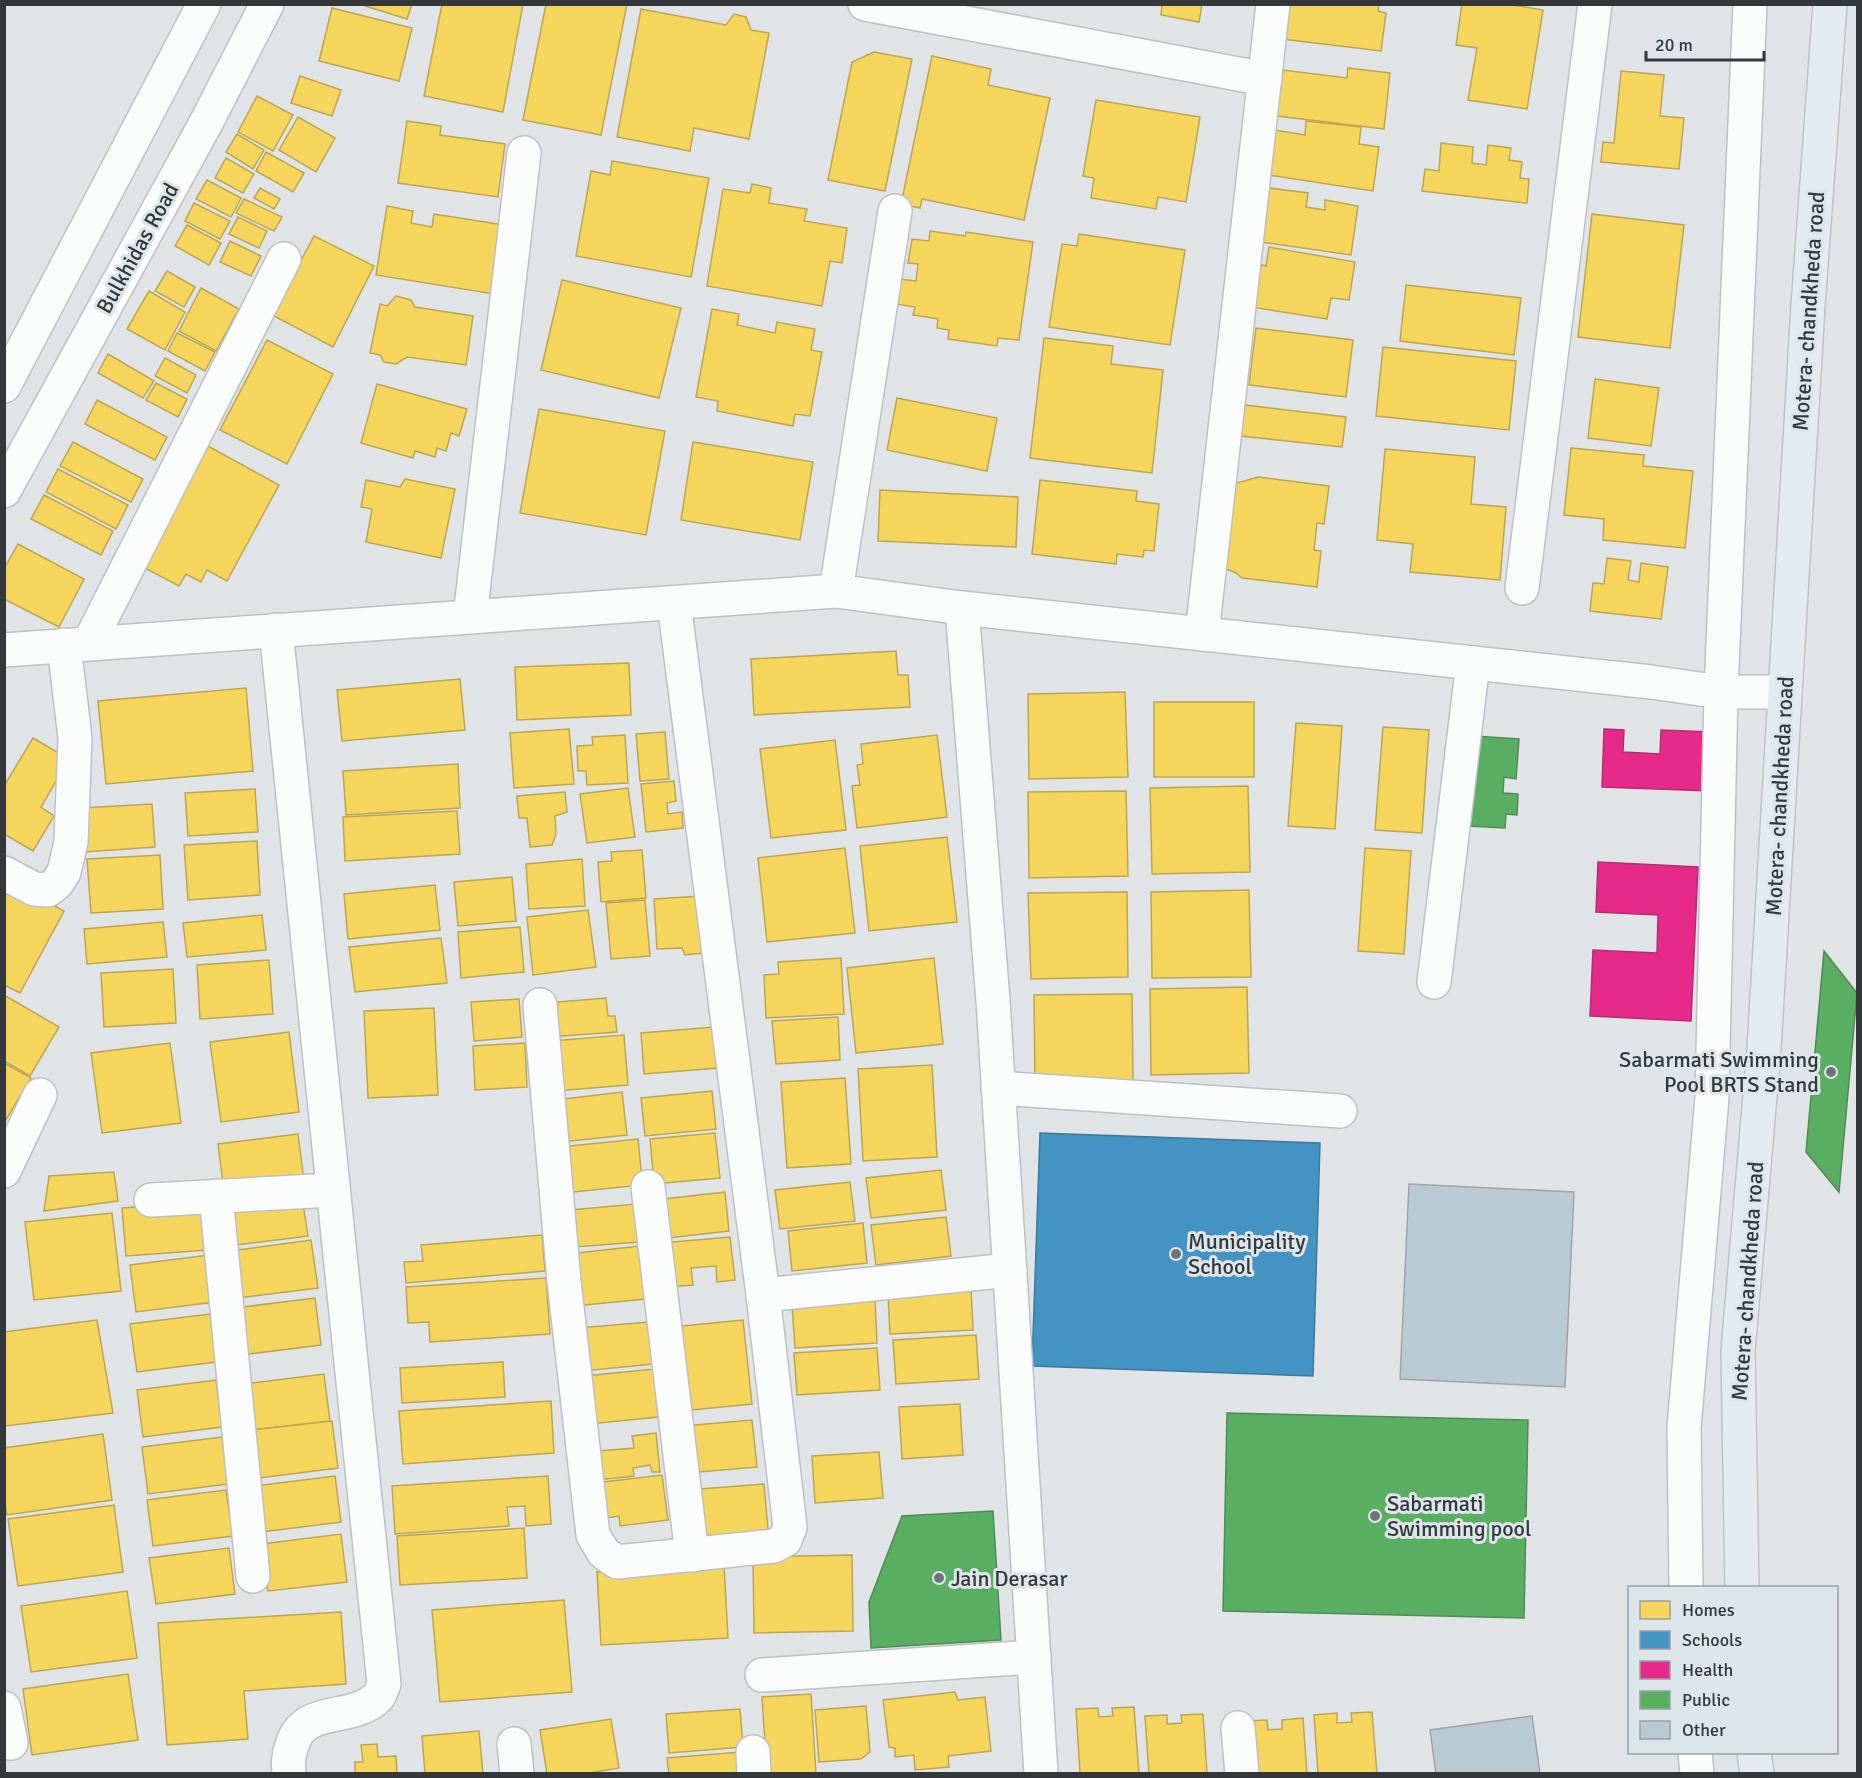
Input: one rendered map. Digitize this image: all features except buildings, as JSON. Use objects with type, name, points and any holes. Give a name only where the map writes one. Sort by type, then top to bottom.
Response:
[{"type":"main road","name":"Motera- chandkheda road","points":[[1742,1586],[1738,1351],[1764,1049],[1808,306],[1830,4]]},
{"type":"main road","points":[[1754,1754],[1757,1773]]},
{"type":"street","points":[[4,386],[204,4]]},
{"type":"street","name":"Bulkhidas Road","points":[[4,491],[207,121],[267,4]]},
{"type":"street","points":[[865,4],[1265,79]]},
{"type":"street","points":[[1203,634],[1273,4]]},
{"type":"street","points":[[1522,588],[1595,4]]},
{"type":"street","points":[[1686,1586],[1684,1428],[1712,1096],[1720,692],[1750,4]]},
{"type":"street","points":[[470,617],[524,153]]},
{"type":"street","points":[[836,591],[895,211]]},
{"type":"street","points":[[4,873],[34,889],[48,890],[64,872],[71,842],[77,644],[284,258]]},
{"type":"street","points":[[4,650],[836,591],[962,608],[1651,682],[1720,692],[1785,692]]},
{"type":"street","points":[[540,1005],[564,1281],[593,1535],[604,1553],[617,1562],[774,1546],[785,1539],[790,1527],[763,1295],[674,603]]},
{"type":"street","points":[[962,608],[998,1088],[1041,1773]]},
{"type":"street","points":[[276,630],[384,1684],[379,1696],[362,1707],[308,1721],[301,1727],[295,1733],[287,1760],[289,1773]]},
{"type":"street","points":[[1434,982],[1473,663]]},
{"type":"street","points":[[998,1088],[1340,1110]]},
{"type":"street","points":[[4,1171],[40,1095]]},
{"type":"street","points":[[648,1187],[692,1555]]},
{"type":"street","points":[[151,1200],[333,1190]]},
{"type":"street","points":[[216,1196],[253,1576]]},
{"type":"street","points":[[763,1295],[1010,1270]]},
{"type":"street","points":[[762,1675],[1034,1657]]},
{"type":"street","points":[[4,1708],[10,1743]]},
{"type":"street","points":[[1238,1728],[1242,1773]]},
{"type":"street","points":[[1695,1754],[1697,1773]]},
{"type":"place","name":"Sabarmati Swimming Pool BRTS Stand","points":[[1831,1072]]},
{"type":"place","name":"Municipality School","points":[[1176,1254]]},
{"type":"place","name":"Sabarmati Swimming pool","points":[[1375,1516]]},
{"type":"place","name":"Jain Derasar","points":[[939,1578]]}]
